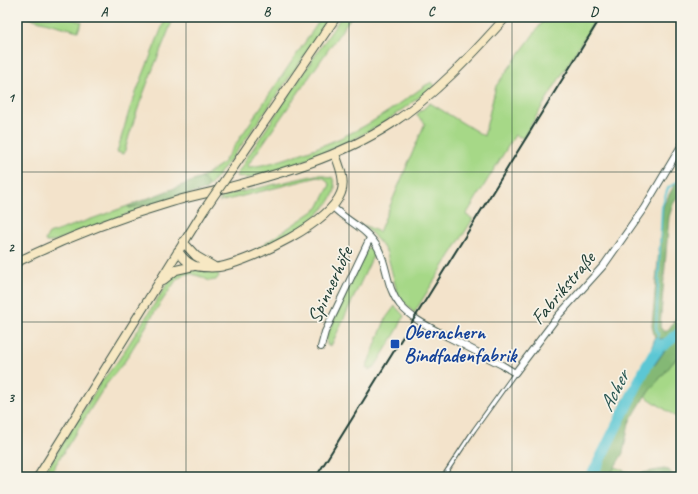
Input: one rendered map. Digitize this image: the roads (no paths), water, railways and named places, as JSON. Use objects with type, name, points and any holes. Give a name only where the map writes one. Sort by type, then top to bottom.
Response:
[{"type":"main road","points":[[38,477],[183,242],[336,17]]},
{"type":"main road","points":[[17,262],[71,237],[129,215],[174,201],[268,177],[335,154],[390,124],[418,104],[451,76],[506,17]]},
{"type":"main road","points":[[178,251],[187,262],[194,266],[222,267],[288,240],[306,228],[333,206],[342,191],[343,181],[335,154]]},
{"type":"main road","points":[[183,242],[196,256],[214,266]]},
{"type":"main road","points":[[158,284],[176,270],[194,266]]},
{"type":"street","name":"Fabrikstraße","points":[[515,373],[558,316],[594,278],[604,265],[644,208],[681,146]]},
{"type":"street","points":[[333,206],[358,227],[378,247],[394,298],[409,314],[422,323],[515,373]]},
{"type":"street","name":"Spinnerhöfe","points":[[321,347],[337,306],[370,238]]},
{"type":"lane","points":[[443,477],[474,430],[515,373]]},
{"type":"water","points":[[681,328],[681,338],[667,347],[654,365],[647,360],[655,338],[663,339],[669,337]]},
{"type":"waterway","points":[[658,340],[656,328],[662,206],[668,188],[681,179]]},
{"type":"waterway","name":"Acher","points":[[591,477],[646,367],[658,347],[664,345],[681,332]]},
{"type":"railway","points":[[316,477],[601,17]]},
{"type":"place","name":"Oberachern Bindfadenfabrik","points":[[395,344]]}]
